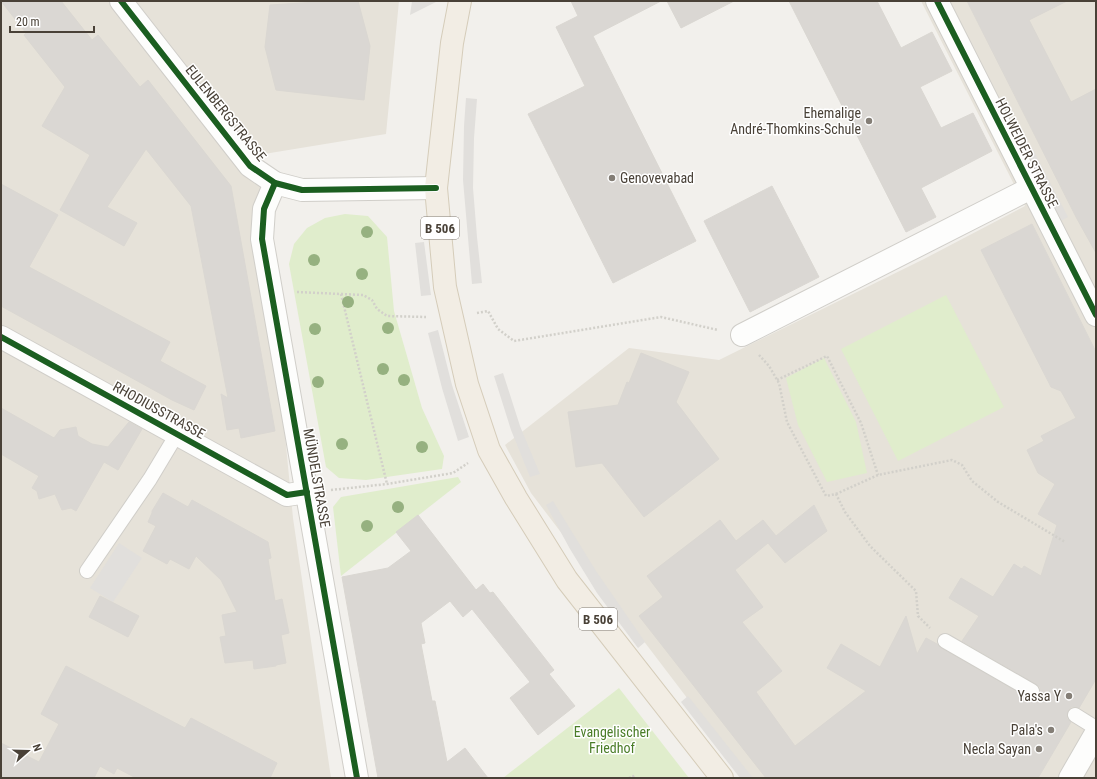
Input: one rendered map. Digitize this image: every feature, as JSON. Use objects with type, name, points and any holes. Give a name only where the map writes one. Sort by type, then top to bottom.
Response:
[{"type":"main road","name":"B 506","points":[[460,1],[452,42],[436,188],[445,287],[451,317],[467,384],[489,450],[516,498],[567,580],[722,778]]},
{"type":"street","name":"EULENBERGSTRASSE","points":[[122,1],[250,166],[275,183],[302,190],[436,188]]},
{"type":"street","name":"HOLWEIDER STRASSE","points":[[938,1],[1096,315]]},
{"type":"street","name":"MÜNDELSTRASSE","points":[[275,183],[264,209],[262,239],[357,778]]},
{"type":"street","name":"HOLWEIDER STRASSE","points":[[742,335],[1031,188]]},
{"type":"street","name":"RHODIUSSTRASSE","points":[[1,337],[287,494],[307,492]]},
{"type":"street","points":[[1070,778],[1096,733]]},
{"type":"lane","points":[[87,571],[150,479],[177,434]]},
{"type":"lane","points":[[945,641],[1032,691]]},
{"type":"lane","points":[[1075,715],[1096,728]]},
{"type":"path","points":[[271,291],[363,295],[372,300],[378,309],[387,316],[451,317],[488,312],[498,329],[514,340],[660,317],[742,335],[769,366],[779,383],[787,422],[826,496],[836,494],[878,475],[952,460],[962,466],[972,481],[998,502],[1065,542]]},
{"type":"path","points":[[341,294],[387,484]]},
{"type":"path","points":[[776,380],[827,356],[861,423],[878,475]]},
{"type":"path","points":[[307,492],[387,484],[453,474],[489,450]]},
{"type":"path","points":[[836,494],[845,512],[870,546],[916,591],[918,616],[945,641]]},
{"type":"path","points":[[629,778],[632,776],[634,778]]},
{"type":"shaded area","points":[[1,1],[399,1],[386,134],[258,155],[293,518],[331,778],[1,778]]},
{"type":"shaded area","points":[[412,1],[437,1],[410,15]]},
{"type":"shaded area","points":[[921,1],[1096,1],[1096,778],[748,778],[531,493],[505,445],[629,348],[719,360],[924,259],[1025,206]]},
{"type":"shaded area","points":[[466,98],[477,99],[474,138],[473,188],[482,283],[472,284],[463,180]]},
{"type":"shaded area","points":[[1032,148],[1068,217],[1061,221],[1025,151]]},
{"type":"shaded area","points":[[424,242],[431,295],[421,296],[415,243]]},
{"type":"shaded area","points":[[438,330],[452,385],[469,437],[458,441],[442,388],[428,333]]},
{"type":"shaded area","points":[[503,373],[520,426],[540,474],[530,477],[511,430],[494,376]]},
{"type":"shaded area","points":[[553,501],[596,571],[645,642],[638,648],[597,593],[570,549],[546,505]]},
{"type":"shaded area","points":[[119,543],[142,558],[113,602],[90,588]]},
{"type":"shaded area","points":[[688,696],[753,778],[740,778],[681,702]]},
{"type":"green space","points":[[345,214],[368,216],[387,237],[394,311],[422,408],[444,456],[442,469],[366,480],[339,478],[326,467],[289,264],[294,244],[307,228],[325,218]]},
{"type":"green space","points":[[946,295],[1004,407],[898,461],[841,349]]},
{"type":"green space","points":[[824,358],[856,422],[867,473],[827,482],[798,425],[786,378]]},
{"type":"green space","points":[[458,477],[461,482],[341,576],[333,507],[341,497]]},
{"type":"green space","name":"Evangelischer Friedhof","points":[[619,688],[689,778],[503,778]]},
{"type":"building","points":[[1,1],[61,1],[92,40],[98,35],[140,87],[148,80],[231,186],[275,431],[241,438],[239,428],[227,430],[221,394],[228,398],[191,206],[146,149],[107,207],[137,223],[124,246],[60,210],[90,155],[42,126],[65,87],[24,35],[26,33]]},
{"type":"building","points":[[358,1],[370,46],[364,100],[276,90],[265,47],[270,5]]},
{"type":"building","name":"Genovevabad","points":[[571,1],[661,1],[593,36],[696,241],[613,283],[528,114],[585,86],[556,27],[578,16]]},
{"type":"building","points":[[667,1],[734,1],[681,28]]},
{"type":"building","name":"Ehemalige André-Thomkins-Schule","points":[[789,1],[877,1],[901,48],[932,32],[952,71],[920,87],[941,128],[973,113],[992,151],[921,188],[936,217],[906,232]]},
{"type":"building","points":[[967,1],[1067,1],[1029,20],[1071,102],[1096,89],[1096,253],[1076,217]]},
{"type":"building","points":[[1,184],[58,215],[29,267],[170,342],[160,361],[206,386],[194,410],[172,400],[1,306]]},
{"type":"building","points":[[772,186],[819,277],[750,312],[704,221]]},
{"type":"building","points":[[1032,224],[1096,352],[1096,679],[1079,708],[1071,707],[1068,711],[1067,719],[1071,722],[1038,778],[766,778],[639,616],[663,597],[647,576],[720,520],[736,541],[763,520],[776,536],[814,505],[827,531],[785,563],[768,543],[735,570],[763,607],[742,622],[782,671],[756,692],[795,746],[866,691],[827,668],[841,644],[880,667],[906,616],[917,654],[926,638],[1028,698],[1036,698],[1040,695],[1040,687],[1036,684],[962,641],[979,616],[949,598],[961,578],[993,597],[1014,564],[1022,569],[1024,566],[1041,576],[1057,525],[1038,514],[1055,484],[1038,473],[1027,450],[1044,441],[1041,436],[1076,418],[1061,391],[1051,387],[981,250]]},
{"type":"building","points":[[641,353],[689,372],[676,402],[719,459],[644,517],[602,463],[576,467],[568,412],[618,405]]},
{"type":"building","points":[[1,408],[54,438],[60,430],[76,427],[78,436],[92,444],[108,447],[129,422],[142,429],[118,470],[104,462],[76,511],[71,508],[62,510],[55,494],[39,499],[37,491],[32,488],[39,476],[1,454]]},
{"type":"building","points":[[163,493],[188,507],[192,500],[268,542],[271,558],[268,559],[275,601],[282,599],[289,633],[281,635],[286,663],[254,669],[253,660],[225,663],[220,637],[226,636],[222,615],[237,612],[221,580],[196,556],[189,569],[170,559],[167,564],[143,551],[156,526],[148,522],[152,511]]},
{"type":"building","points":[[418,515],[476,590],[483,584],[490,593],[493,592],[554,670],[549,674],[575,706],[538,735],[510,698],[530,682],[472,609],[463,617],[450,601],[421,623],[425,643],[421,644],[432,701],[435,701],[447,762],[465,748],[488,778],[378,778],[342,577],[388,568],[411,551],[396,532]]},
{"type":"building","points":[[100,596],[139,616],[128,637],[89,617]]},
{"type":"building","points":[[66,666],[185,728],[191,718],[277,763],[270,778],[136,778],[117,768],[114,774],[100,766],[94,778],[1,778],[1,743],[39,762],[59,724],[41,714]]},
{"type":"cycle path","points":[[121,1],[250,166],[275,183],[302,190],[436,188]]},
{"type":"cycle path","points":[[937,1],[1096,315]]},
{"type":"cycle path","points":[[275,183],[264,209],[262,239],[357,778]]},
{"type":"cycle path","points":[[1,337],[287,495],[307,492]]},
{"type":"place","name":"Ehemalige André-Thomkins-Schule","points":[[869,121]]},
{"type":"place","name":"Genovevabad","points":[[612,178]]},
{"type":"place","name":"Yassa Y","points":[[1069,696]]},
{"type":"place","name":"Pala's","points":[[1051,730]]},
{"type":"place","name":"Necla Sayan","points":[[1039,749]]}]
